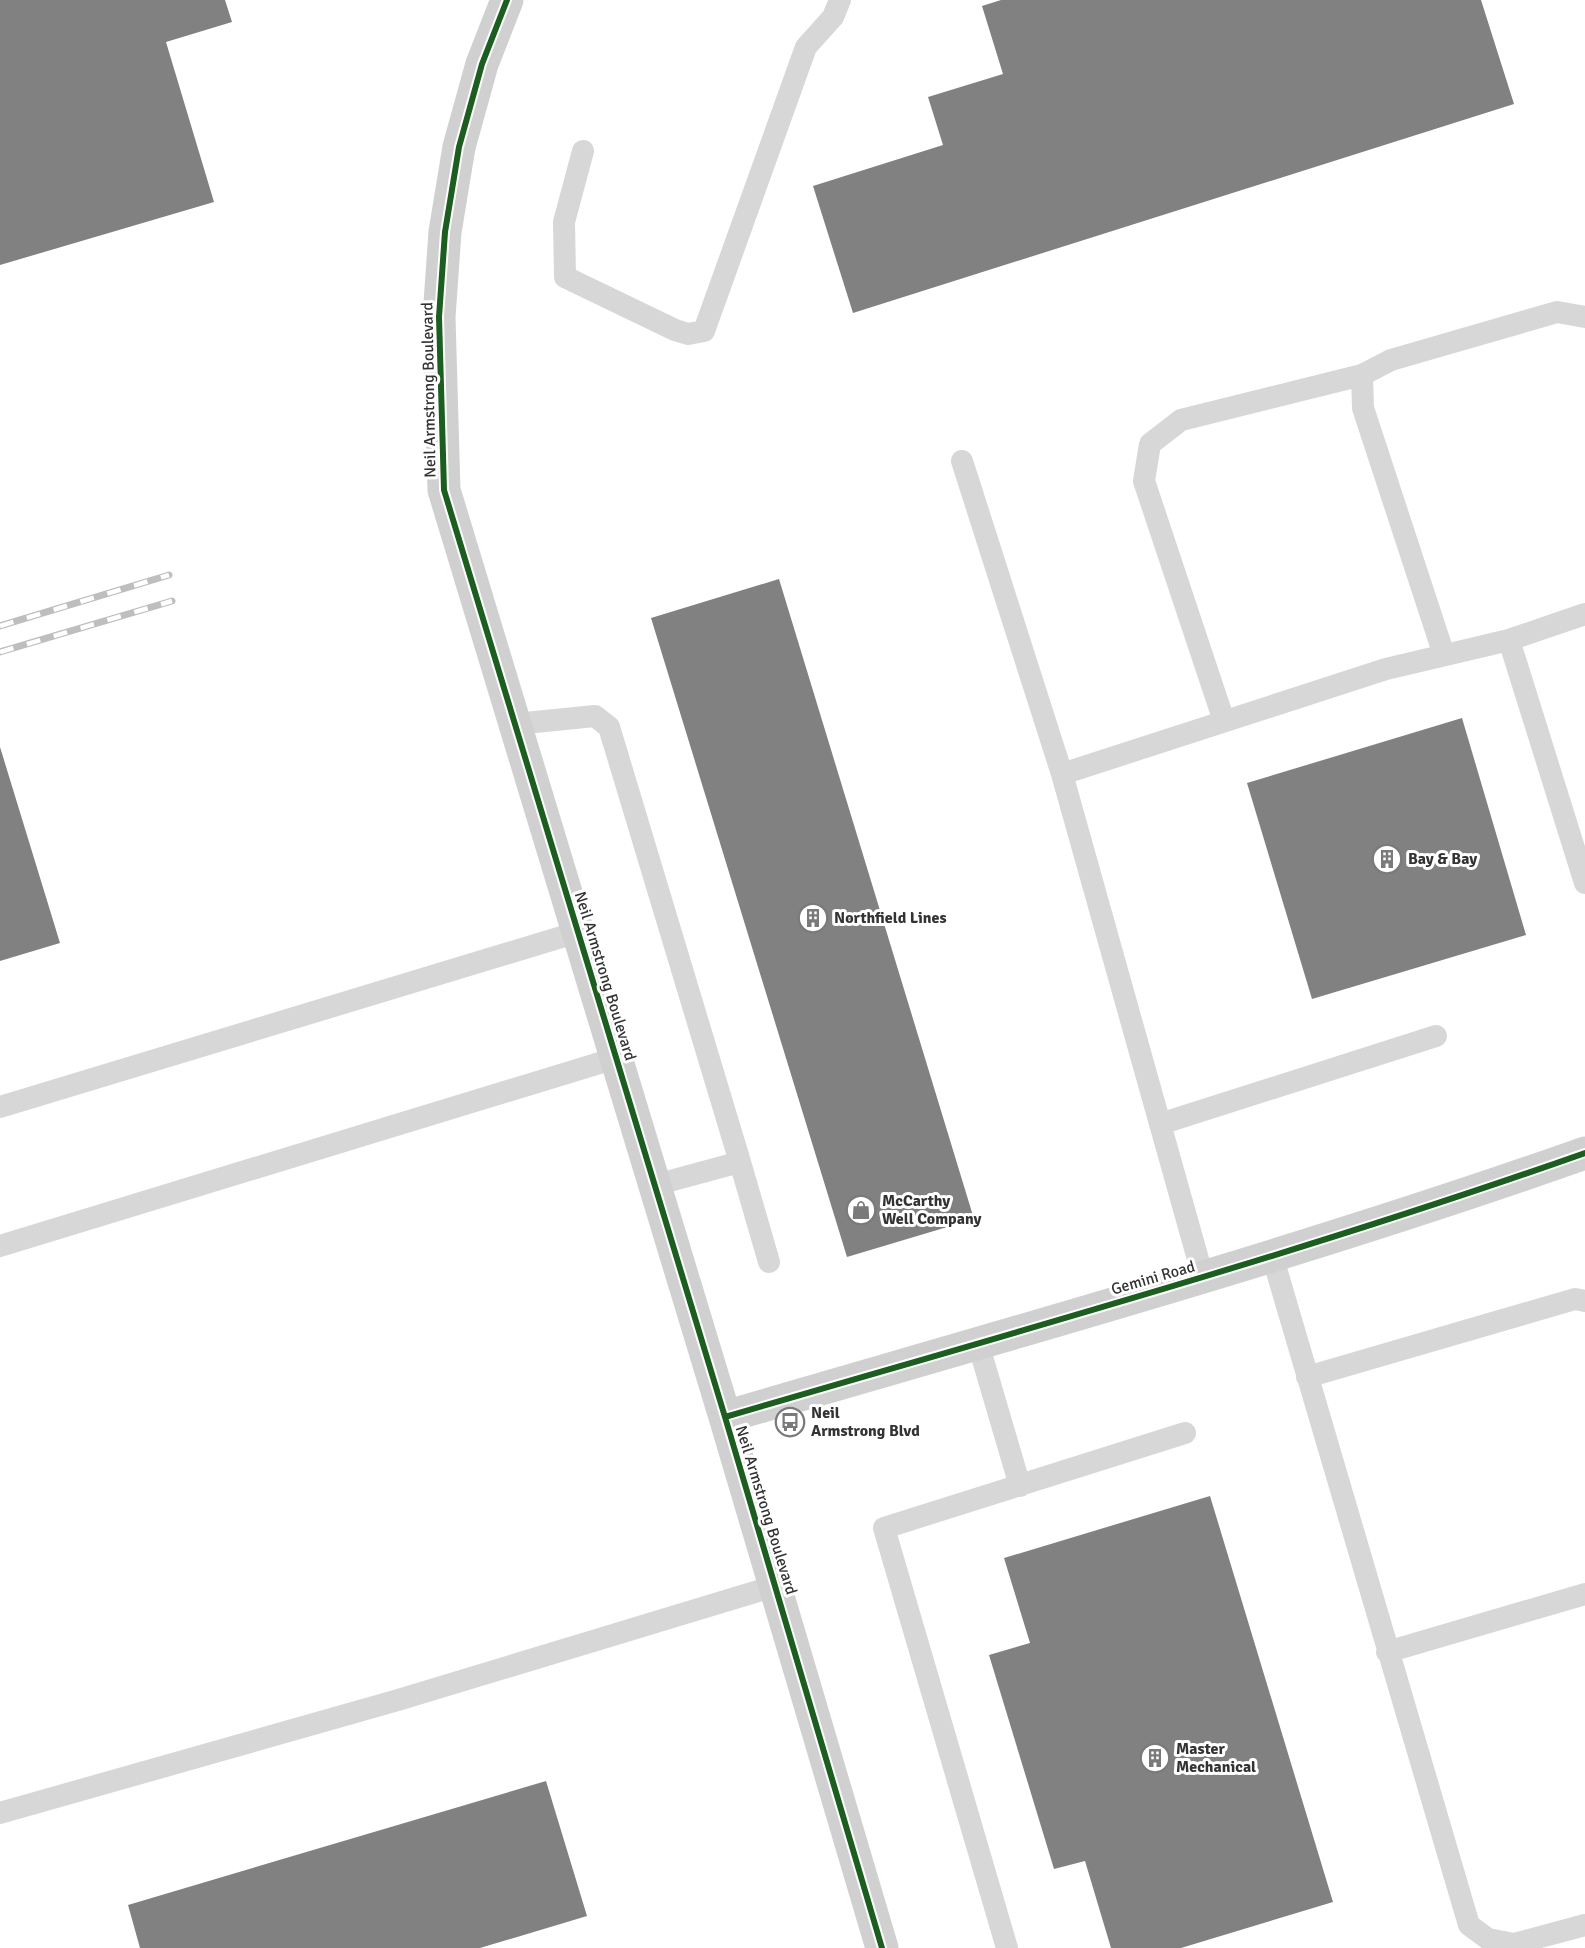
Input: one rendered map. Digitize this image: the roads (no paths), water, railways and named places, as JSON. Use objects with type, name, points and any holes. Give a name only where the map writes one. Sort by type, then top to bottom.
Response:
[{"type":"street","name":"Neil Armstrong Boulevard","points":[[507,0],[482,64],[459,147],[445,232],[439,317],[444,490],[725,1417],[882,1948]]},
{"type":"street","name":"Gemini Road","points":[[725,1417],[1272,1256],[1451,1200],[1585,1153]]},
{"type":"lane","points":[[583,151],[564,222],[565,278],[675,330],[688,334],[704,331],[806,47],[833,16],[840,0]]},
{"type":"lane","points":[[1224,721],[1144,481],[1150,444],[1181,420],[1362,375],[1390,360],[1557,312],[1585,317]]},
{"type":"lane","points":[[1362,375],[1363,408],[1444,655]]},
{"type":"lane","points":[[962,460],[1062,774],[1203,1277]]},
{"type":"lane","points":[[1062,774],[1386,669],[1509,640],[1585,614]]},
{"type":"lane","points":[[1509,640],[1585,883]]},
{"type":"lane","points":[[515,724],[595,716],[609,727],[769,1262]]},
{"type":"lane","points":[[0,1107],[578,932]]},
{"type":"lane","points":[[1160,1124],[1436,1036]]},
{"type":"lane","points":[[0,1246],[616,1058]]},
{"type":"lane","points":[[654,1185],[740,1161]]},
{"type":"lane","points":[[1272,1256],[1469,1925],[1488,1939],[1514,1944],[1585,1925]]},
{"type":"lane","points":[[1307,1377],[1575,1299],[1585,1301]]},
{"type":"lane","points":[[978,1343],[1020,1486]]},
{"type":"lane","points":[[1007,1948],[884,1528],[1185,1433]]},
{"type":"lane","points":[[0,1813],[398,1700],[775,1586]]},
{"type":"lane","points":[[1387,1652],[1585,1594]]},
{"type":"railway","points":[[0,626],[169,575]]},
{"type":"railway","points":[[0,652],[172,601]]},
{"type":"place","name":"Bay & Bay","points":[[1387,859]]},
{"type":"place","name":"Northfield Lines","points":[[813,918]]},
{"type":"place","name":"McCarthy Well Company","points":[[861,1210]]},
{"type":"place","name":"Neil Armstrong Blvd","points":[[790,1422]]},
{"type":"place","name":"Master Mechanical","points":[[1155,1758]]}]
